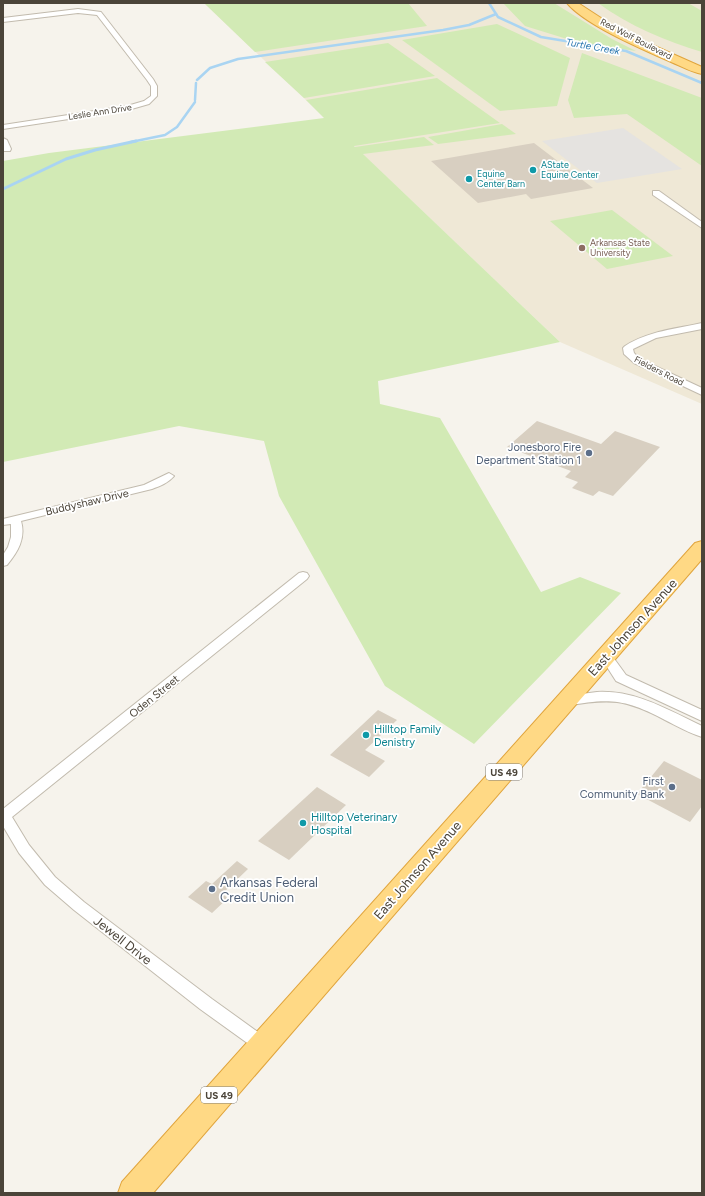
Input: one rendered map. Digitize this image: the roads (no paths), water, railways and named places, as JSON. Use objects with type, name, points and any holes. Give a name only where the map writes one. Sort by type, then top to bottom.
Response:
[{"type":"highway","name":"Red Wolf Boulevard","points":[[572,3],[590,16],[628,38],[702,71]]},
{"type":"highway","name":"Red Wolf Boulevard","points":[[581,3],[599,16],[632,34],[702,66]]},
{"type":"highway","name":"East Johnson Avenue","points":[[133,1193],[702,548]]},
{"type":"street","name":"Leslie Ann Drive","points":[[3,20],[78,11],[99,13],[150,78],[156,87],[157,92],[154,96],[142,104],[128,108],[3,127]]},
{"type":"street","points":[[3,140],[7,149]]},
{"type":"street","points":[[656,193],[702,226]]},
{"type":"street","name":"Fielders Road","points":[[702,326],[646,338],[635,342],[628,348],[628,354],[637,361],[702,392]]},
{"type":"street","name":"Buddyshaw Drive","points":[[3,522],[148,487],[159,483],[169,476]]},
{"type":"street","points":[[3,562],[17,541],[18,527],[15,519]]},
{"type":"street","name":"Oden Street","points":[[4,815],[303,576]]},
{"type":"street","points":[[606,656],[621,678],[630,684],[702,716]]},
{"type":"street","points":[[566,701],[586,698],[627,698],[702,732]]},
{"type":"street","name":"Jewell Drive","points":[[4,815],[24,849],[45,875],[61,891],[200,999],[263,1045]]},
{"type":"waterway","name":"Turtle Creek","points":[[489,3],[498,17],[541,37],[626,51],[702,83]]},
{"type":"waterway","points":[[197,80],[210,68],[238,59],[443,30],[469,25],[496,14]]},
{"type":"waterway","points":[[195,100],[196,83]]},
{"type":"waterway","points":[[131,142],[165,135],[177,127],[195,102]]},
{"type":"waterway","points":[[3,189],[66,159],[95,150],[136,141]]},
{"type":"place","name":"AState Equine Center","points":[[533,170]]},
{"type":"place","name":"Equine Center Barn","points":[[469,179]]},
{"type":"place","name":"Arkansas State University","points":[[582,248]]},
{"type":"place","name":"Jonesboro Fire Department Station 1","points":[[589,453]]},
{"type":"place","name":"Hilltop Family Denistry","points":[[366,735]]},
{"type":"place","name":"First Community Bank","points":[[672,787]]},
{"type":"place","name":"Hilltop Veterinary Hospital","points":[[303,823]]},
{"type":"place","name":"Arkansas Federal Credit Union","points":[[212,889]]}]
